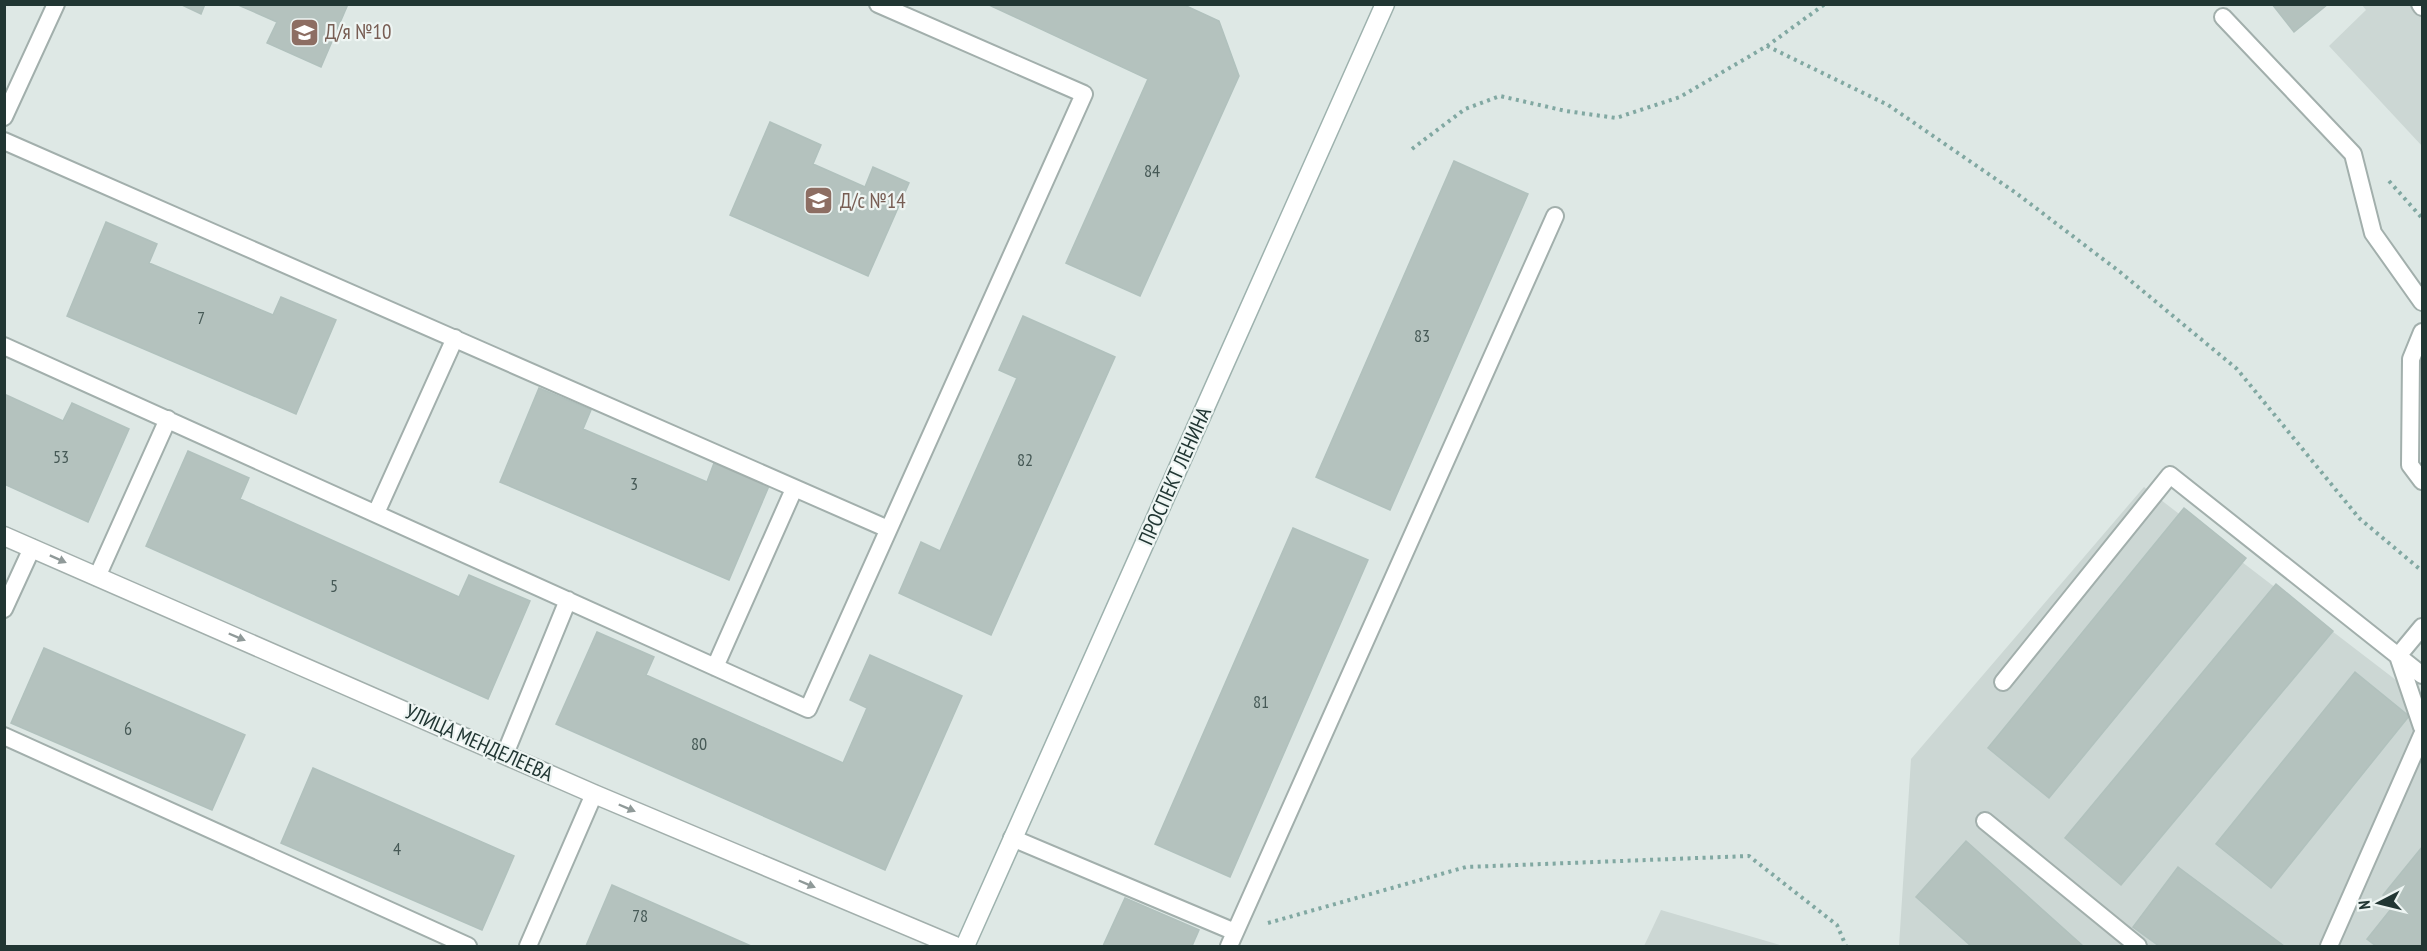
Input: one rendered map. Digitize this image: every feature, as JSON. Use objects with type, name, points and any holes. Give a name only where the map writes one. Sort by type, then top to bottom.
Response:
[{"type":"street","name":"ПРОСПЕКТ ЛЕНИНА","points":[[965,946],[1385,4]]},
{"type":"street","name":"УЛИЦА МЕНДЕЛЕЕВА","points":[[4,536],[594,794],[955,946]]},
{"type":"lane","points":[[4,117],[56,4]]},
{"type":"lane","points":[[4,346],[808,709],[1084,94],[878,4]]},
{"type":"lane","points":[[2223,17],[2353,154],[2373,233],[2422,302]]},
{"type":"lane","points":[[4,141],[888,529]]},
{"type":"lane","points":[[1012,838],[1232,939],[1555,216]]},
{"type":"lane","points":[[2422,332],[2410,359],[2410,465],[2422,481]]},
{"type":"lane","points":[[376,513],[455,338]]},
{"type":"lane","points":[[98,577],[168,419]]},
{"type":"lane","points":[[2003,682],[2170,475],[2422,675]]},
{"type":"lane","points":[[715,667],[794,489]]},
{"type":"lane","points":[[4,609],[32,548]]},
{"type":"lane","points":[[505,754],[568,600]]},
{"type":"lane","points":[[2398,656],[2422,627]]},
{"type":"lane","points":[[2398,656],[2422,727]]},
{"type":"lane","points":[[2329,946],[2422,735]]},
{"type":"lane","points":[[4,736],[468,946]]},
{"type":"lane","points":[[528,946],[594,794]]},
{"type":"lane","points":[[1985,821],[2138,946]]},
{"type":"path","points":[[1412,149],[1465,109],[1500,96],[1566,111],[1616,118],[1680,98],[1767,46],[1825,4]]},
{"type":"path","points":[[1767,46],[1888,105],[2016,193],[2120,272],[2237,369],[2359,518],[2422,571]]},
{"type":"path","points":[[1232,939],[1466,867],[1749,856],[1837,925],[1845,946]]},
{"type":"shaded area","points":[[2362,5],[2422,5],[2422,146],[2329,46],[2366,10]]},
{"type":"shaded area","points":[[2144,487],[2422,700],[2422,946],[1899,946],[1911,759]]},
{"type":"shaded area","points":[[1661,910],[1783,946],[1644,946]]},
{"type":"building","points":[[180,4],[205,4],[201,14]]},
{"type":"building","name":"Д/я №10","points":[[236,4],[348,4],[321,67],[267,43],[277,22]]},
{"type":"building","points":[[987,4],[1182,4],[1219,21],[1239,76],[1140,296],[1066,263],[1148,79]]},
{"type":"building","points":[[2272,4],[2328,4],[2294,32]]},
{"type":"building","name":"Д/с №14","points":[[770,122],[821,145],[813,164],[865,187],[873,167],[909,183],[868,276],[730,215]]},
{"type":"building","points":[[1454,161],[1528,194],[1390,510],[1316,477]]},
{"type":"building","points":[[106,222],[157,244],[149,263],[273,315],[281,297],[336,320],[296,414],[67,316]]},
{"type":"building","points":[[1023,316],[1115,357],[991,635],[899,593],[921,542],[940,551],[1017,378],[999,370]]},
{"type":"building","points":[[539,388],[591,410],[583,429],[707,482],[714,463],[769,486],[729,580],[500,482]]},
{"type":"building","points":[[4,394],[63,421],[72,403],[129,429],[88,522],[4,484]]},
{"type":"building","points":[[188,451],[249,478],[240,499],[459,597],[469,575],[530,601],[488,699],[146,546]]},
{"type":"building","points":[[2184,508],[2246,558],[2049,798],[1988,748]]},
{"type":"building","points":[[1293,528],[1368,560],[1230,877],[1155,844]]},
{"type":"building","points":[[2276,584],[2333,631],[2121,885],[2065,838]]},
{"type":"building","points":[[597,632],[654,657],[646,675],[843,763],[867,708],[850,700],[870,655],[962,696],[885,870],[556,724]]},
{"type":"building","points":[[44,648],[245,735],[212,810],[11,723]]},
{"type":"building","points":[[2355,672],[2409,716],[2271,888],[2216,844]]},
{"type":"building","points":[[313,768],[514,856],[482,930],[281,843]]},
{"type":"building","points":[[1966,841],[2083,946],[1971,946],[1916,897]]},
{"type":"building","points":[[2422,847],[2422,946],[2376,946],[2367,939],[2395,904],[2383,895]]},
{"type":"building","points":[[2178,867],[2284,946],[2159,946],[2133,927]]},
{"type":"building","points":[[612,885],[751,946],[586,946]]},
{"type":"building","points":[[1125,898],[1199,930],[1192,946],[1103,946]]},
{"type":"place","name":"Д/я №10","points":[[304,32]]},
{"type":"place","name":"Д/с №14","points":[[819,201]]}]
